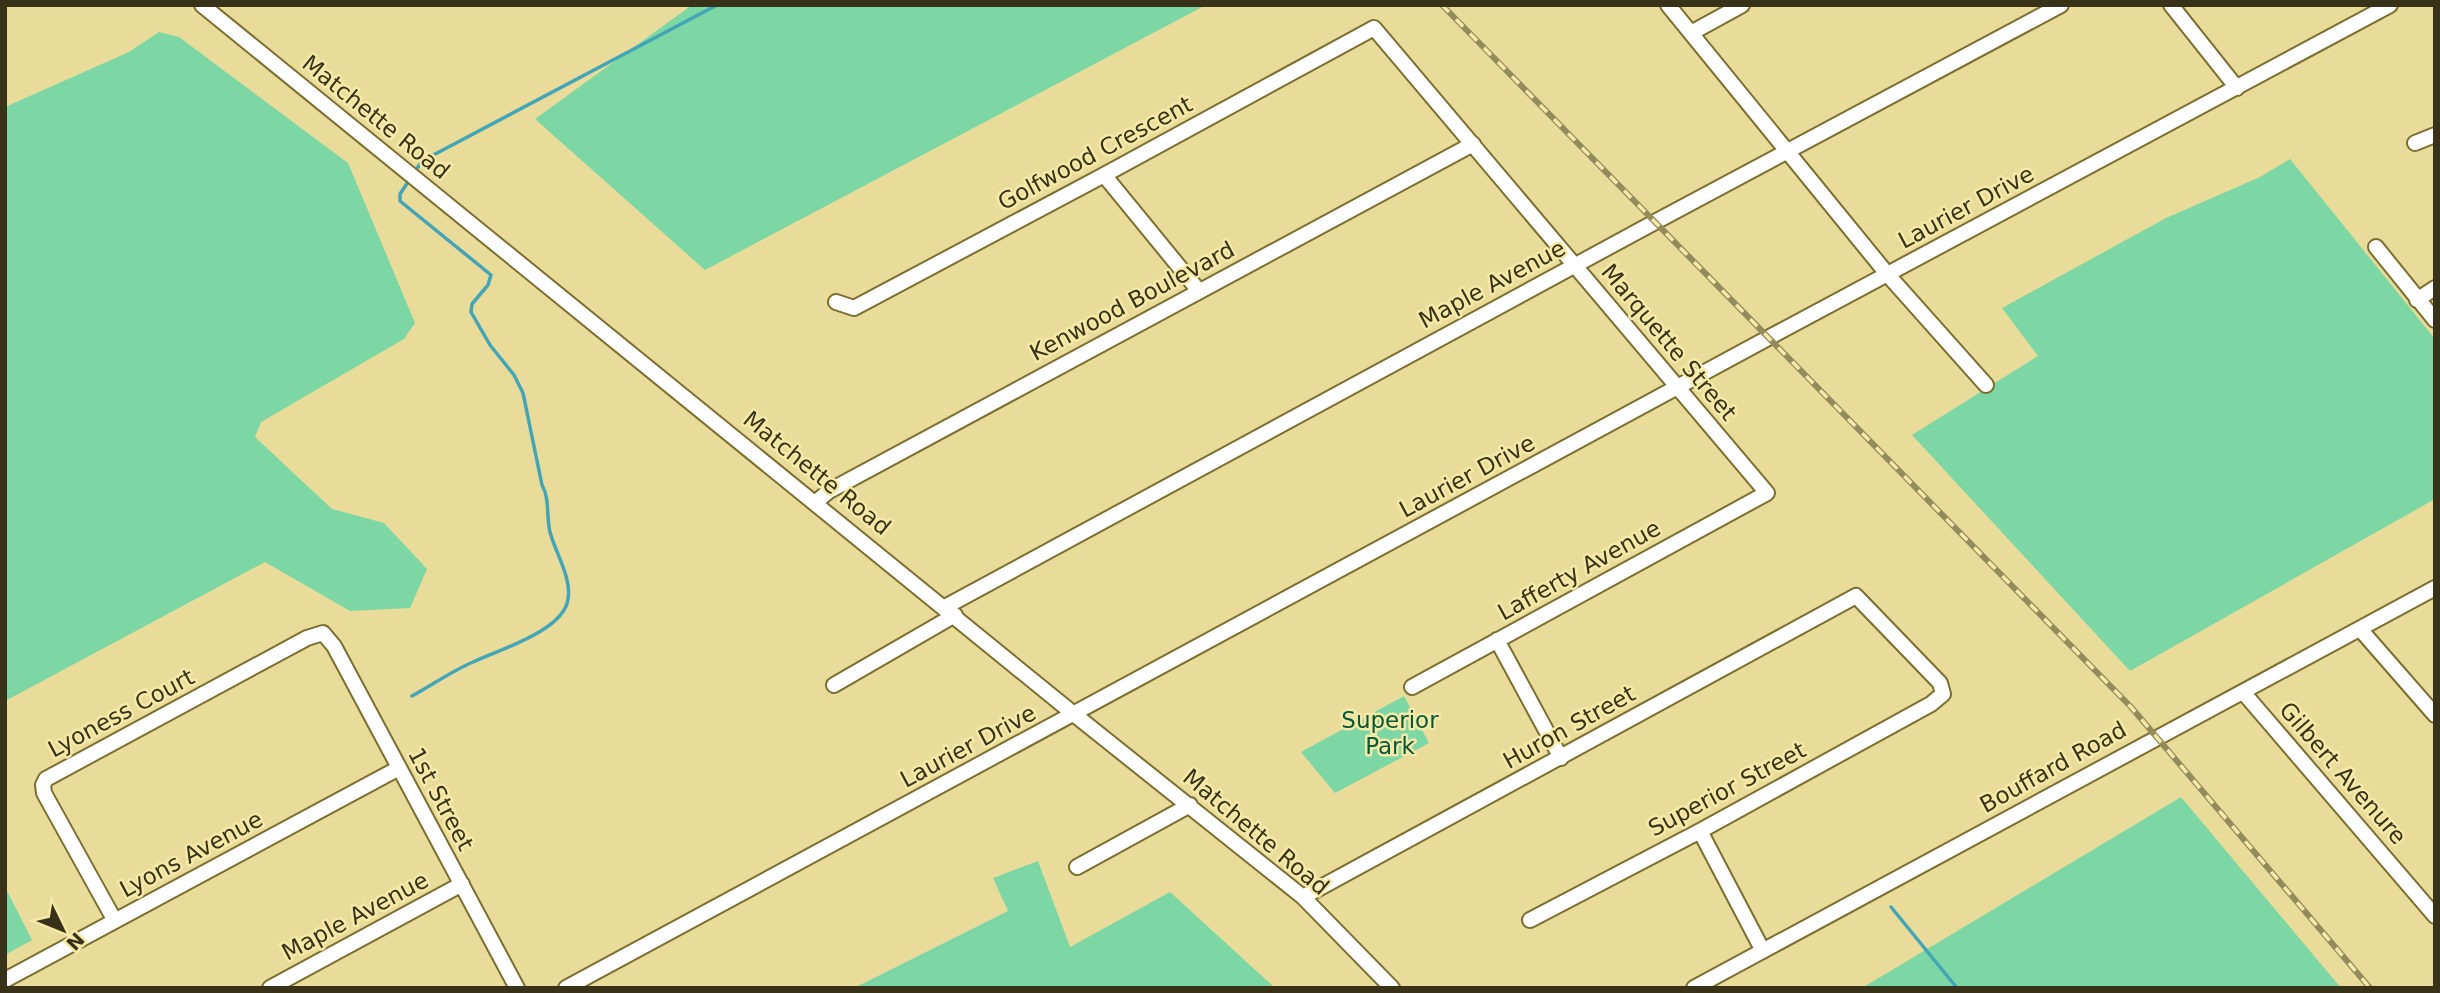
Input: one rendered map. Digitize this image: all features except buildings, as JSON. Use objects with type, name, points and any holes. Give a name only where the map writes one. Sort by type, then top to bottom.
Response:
[{"type":"street","name":"Matchette Road","points":[[202,5],[1075,715],[1303,897],[1392,988]]},
{"type":"street","points":[[1668,5],[1888,275],[1986,385]]},
{"type":"street","points":[[1691,33],[1742,5]]},
{"type":"street","name":"Maple Avenue","points":[[834,685],[950,611],[1227,452],[2062,5]]},
{"type":"street","points":[[2171,5],[2237,88]]},
{"type":"street","name":"Laurier Drive","points":[[566,988],[2390,5]]},
{"type":"street","name":"Marquette Street","points":[[1374,28],[1767,493]]},
{"type":"street","name":"Golfwood Crescent","points":[[836,302],[853,308],[1104,176],[1374,28]]},
{"type":"street","points":[[2415,143],[2435,135]]},
{"type":"street","name":"Kenwood Boulevard","points":[[816,502],[829,491],[1473,144]]},
{"type":"street","points":[[1104,176],[1199,291]]},
{"type":"street","points":[[2376,247],[2435,320]]},
{"type":"street","points":[[2417,300],[2435,288]]},
{"type":"street","name":"Lafferty Avenue","points":[[1412,687],[1767,493]]},
{"type":"street","name":"Bouffard Road","points":[[1694,988],[2435,588]]},
{"type":"street","name":"Superior Street","points":[[1530,920],[1700,831],[1931,704],[1943,694],[1940,683],[1856,596]]},
{"type":"street","name":"Huron Street","points":[[1303,897],[1856,596]]},
{"type":"street","points":[[2360,629],[2435,715]]},
{"type":"street","name":"1st Street","points":[[323,633],[334,646],[517,988]]},
{"type":"street","name":"Lyoness Court","points":[[115,921],[44,793],[43,785],[46,779],[307,638],[323,633]]},
{"type":"street","points":[[1497,640],[1561,758]]},
{"type":"street","name":"Gilbert Avenure","points":[[2243,692],[2435,916]]},
{"type":"street","name":"Lyons Avenue","points":[[5,980],[399,768]]},
{"type":"street","points":[[1077,867],[1190,805]]},
{"type":"street","points":[[1700,831],[1763,951]]},
{"type":"street","name":"Maple Avenue","points":[[270,988],[461,884]]},
{"type":"green space","points":[[692,5],[1206,5],[705,270],[535,119]]},
{"type":"green space","points":[[159,32],[179,37],[348,163],[415,323],[404,339],[261,422],[255,437],[332,509],[384,523],[427,569],[410,608],[350,611],[265,562],[5,701],[5,107],[129,52]]},
{"type":"green space","points":[[2290,159],[2435,339],[2435,499],[2130,671],[1912,435],[2038,356],[2002,308],[2166,218],[2260,177]]},
{"type":"green space","name":"Superior Park","points":[[1404,696],[1429,743],[1335,793],[1301,752]]},
{"type":"green space","points":[[2181,797],[2341,988],[1862,988]]},
{"type":"green space","points":[[1038,861],[1070,947],[1170,892],[1275,988],[854,988],[1008,911],[993,878]]},
{"type":"green space","points":[[5,887],[32,940],[5,955]]},
{"type":"waterway","points":[[414,173],[422,161],[717,5]]},
{"type":"waterway","points":[[410,179],[400,194],[400,201],[491,275],[488,285],[472,304],[471,312],[490,345],[514,375],[523,393],[546,496],[550,532],[569,591],[564,610],[543,630],[465,666],[412,696]]},
{"type":"waterway","points":[[1891,907],[1957,988]]},
{"type":"railway","points":[[1442,5],[2131,707],[2370,988]]}]
